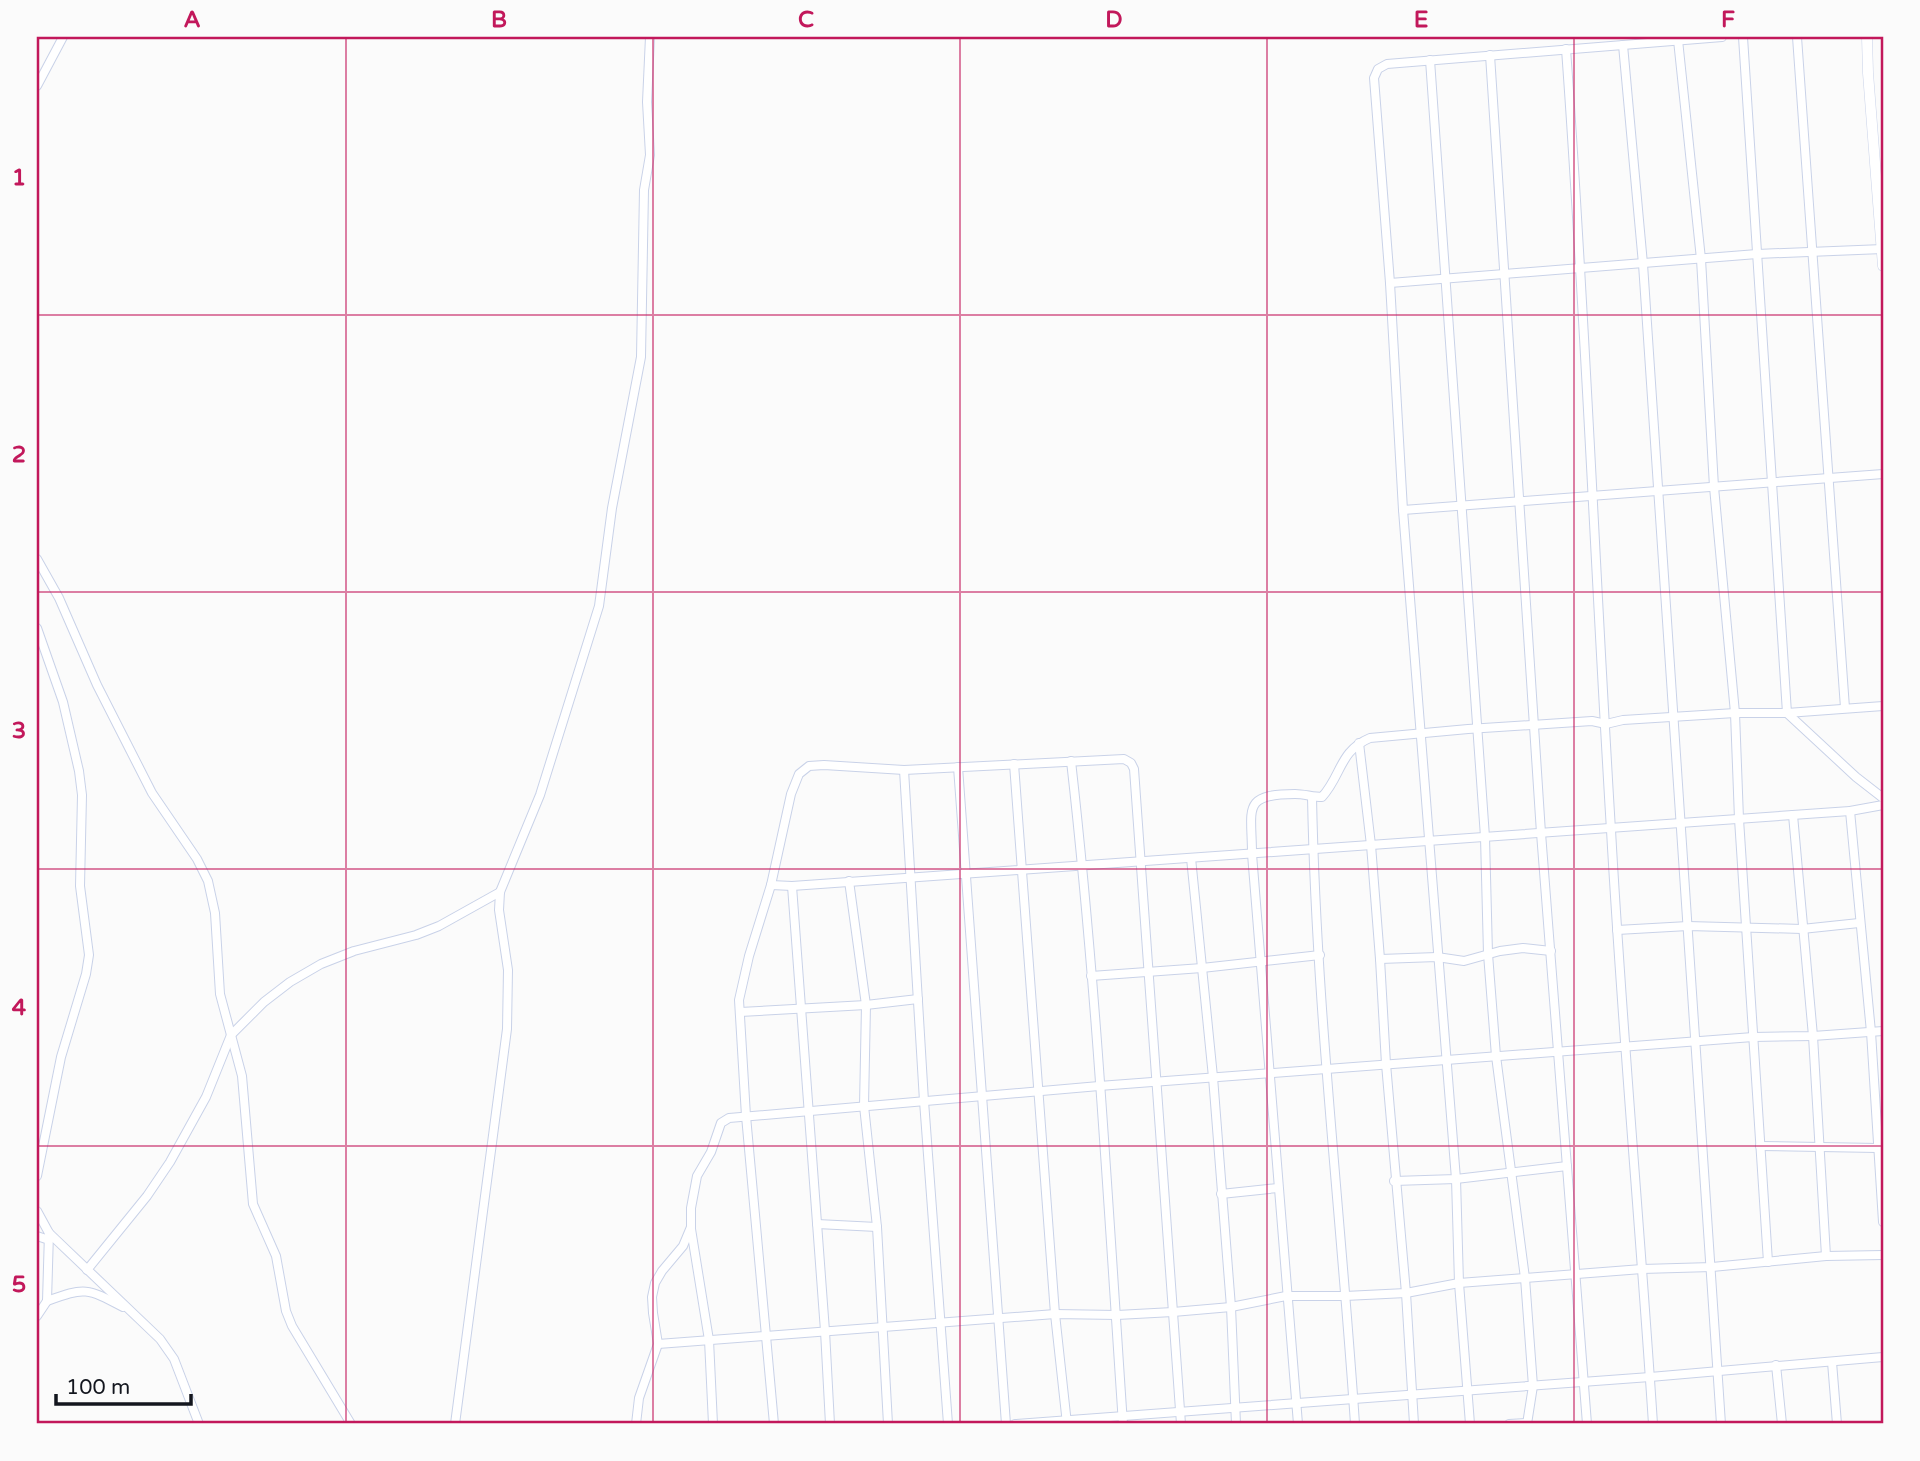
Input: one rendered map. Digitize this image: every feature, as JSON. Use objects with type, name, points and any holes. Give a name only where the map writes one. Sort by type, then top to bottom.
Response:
[{"type":"street","points":[[37,86],[63,37]]},
{"type":"street","points":[[455,1424],[507,1029],[508,970],[499,909],[500,891],[540,795],[601,595],[612,508],[642,349],[650,37]]},
{"type":"street","points":[[1470,1424],[1459,1283],[1456,1179],[1403,510],[1390,282],[1374,78],[1378,69],[1387,64],[1722,37]]},
{"type":"street","points":[[1743,37],[1787,713],[1856,777],[1883,798]]},
{"type":"street","points":[[1797,37],[1845,708]]},
{"type":"street","points":[[1867,37],[1883,266]]},
{"type":"street","points":[[1678,40],[1701,259],[1714,486],[1735,713],[1738,819],[1768,1262]]},
{"type":"street","points":[[1623,45],[1643,264],[1721,1424]]},
{"type":"street","points":[[1566,49],[1582,269],[1591,496],[1610,828],[1653,1424]]},
{"type":"street","points":[[1490,55],[1541,833],[1587,1424]]},
{"type":"street","points":[[1430,60],[1485,837],[1488,954],[1496,1056],[1525,1278],[1533,1386],[1527,1424],[1509,1424]]},
{"type":"street","points":[[1390,282],[1757,254],[1882,250]]},
{"type":"street","points":[[1403,510],[1883,474]]},
{"type":"street","points":[[37,558],[59,598],[97,685],[152,793],[197,859],[208,881],[215,913],[220,994],[242,1076],[253,1204],[276,1256],[292,1326],[351,1424]]},
{"type":"street","points":[[37,628],[63,702],[79,771],[82,795],[80,886],[89,955],[86,974],[61,1057],[37,1176]]},
{"type":"street","points":[[1298,1424],[1252,854],[1252,807],[1257,800],[1264,796],[1296,794],[1322,797],[1346,753],[1370,738],[1477,728],[1592,721],[1606,724],[1623,720],[1883,706]]},
{"type":"street","points":[[1359,743],[1371,845],[1385,1065],[1406,1293],[1414,1424]]},
{"type":"street","points":[[774,1424],[739,1000],[749,956],[771,885],[791,794],[799,774],[809,766],[824,765],[904,770],[1124,759],[1131,763],[1134,769],[1181,1424]]},
{"type":"street","points":[[1071,761],[1083,865],[1123,1420]]},
{"type":"street","points":[[1014,764],[1055,1314],[1067,1423]]},
{"type":"street","points":[[958,767],[1006,1424]]},
{"type":"street","points":[[904,770],[924,1101],[948,1424]]},
{"type":"street","points":[[1312,797],[1327,1069],[1355,1424]]},
{"type":"street","points":[[771,885],[792,886],[1850,811],[1883,805]]},
{"type":"street","points":[[1850,811],[1871,1032],[1883,1222]]},
{"type":"street","points":[[1793,815],[1813,1036],[1826,1256]]},
{"type":"street","points":[[1191,858],[1213,1077],[1231,1307],[1236,1424]]},
{"type":"street","points":[[849,881],[866,1005],[864,1106],[877,1227],[888,1424]]},
{"type":"street","points":[[792,886],[830,1424]]},
{"type":"street","points":[[87,1270],[147,1196],[170,1162],[206,1097],[231,1035],[264,1002],[290,982],[321,964],[354,951],[428,930],[466,912],[500,891]]},
{"type":"street","points":[[1617,930],[1688,926],[1802,929],[1859,923]]},
{"type":"street","points":[[1380,959],[1437,957],[1464,961],[1523,948],[1551,951]]},
{"type":"street","points":[[1091,976],[1202,968],[1320,955]]},
{"type":"street","points":[[740,1013],[918,999]]},
{"type":"street","points":[[713,1424],[709,1340],[691,1227],[691,1208],[697,1176],[711,1152],[724,1120],[1213,1077],[1753,1037],[1883,1031]]},
{"type":"street","points":[[1760,1146],[1877,1148]]},
{"type":"street","points":[[1394,1181],[1456,1179],[1567,1166]]},
{"type":"street","points":[[1221,1194],[1278,1188]]},
{"type":"street","points":[[37,1211],[49,1237],[160,1339],[174,1359],[199,1424]]},
{"type":"street","points":[[817,1224],[877,1227]]},
{"type":"street","points":[[636,1424],[639,1398],[658,1344],[653,1313],[655,1283],[683,1246],[691,1227]]},
{"type":"street","points":[[37,1236],[49,1237]]},
{"type":"street","points":[[37,1316],[47,1301],[49,1237]]},
{"type":"street","points":[[658,1344],[1055,1314],[1173,1312],[1231,1307],[1286,1296],[1406,1293],[1459,1283],[1642,1269],[1712,1267],[1826,1256],[1883,1255]]},
{"type":"street","points":[[47,1301],[82,1290],[92,1292],[132,1312]]},
{"type":"street","points":[[1016,1424],[1123,1420],[1235,1407],[1717,1372],[1883,1357]]},
{"type":"street","points":[[1832,1362],[1838,1424]]},
{"type":"street","points":[[1776,1365],[1782,1424]]}]
